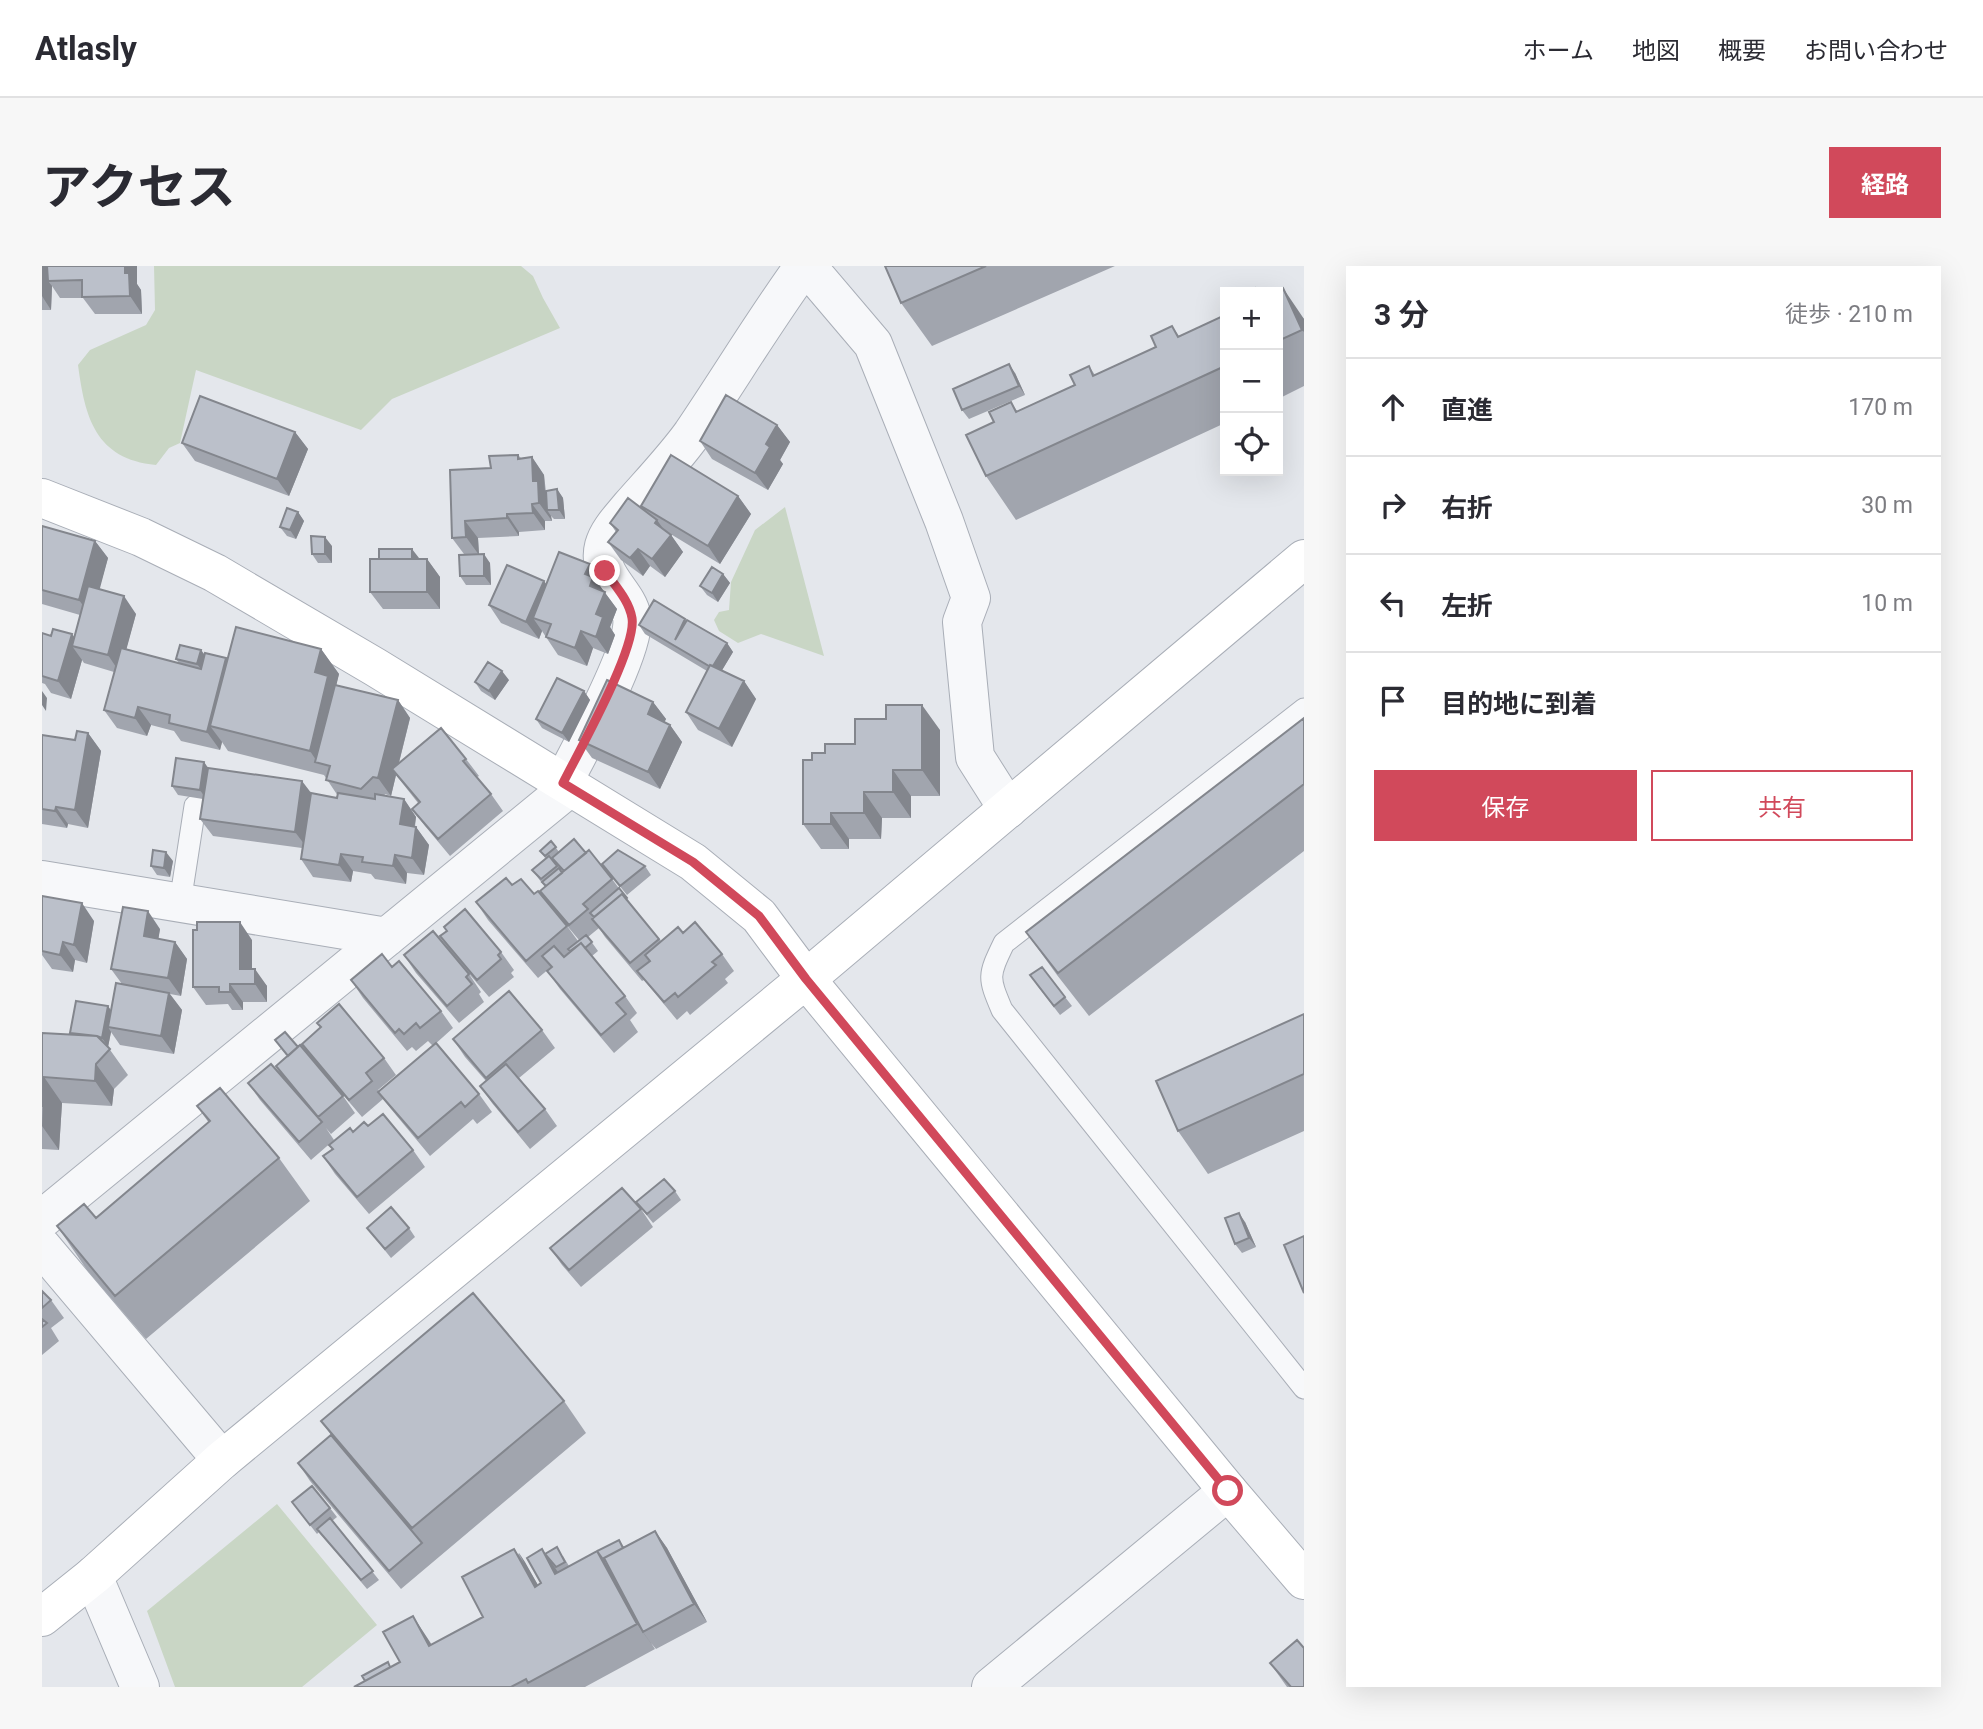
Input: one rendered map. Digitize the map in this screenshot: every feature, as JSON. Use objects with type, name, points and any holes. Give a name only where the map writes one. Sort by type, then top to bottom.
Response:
[{"type":"street","points":[[42,1219],[387,937],[567,785],[623,660],[633,631],[627,603],[605,571],[604,546],[613,528],[691,436],[770,313],[809,267],[873,344],[944,520],[971,598],[962,622],[975,757],[1008,809]]},
{"type":"street","points":[[42,498],[141,537],[215,573],[375,667],[693,862],[759,916],[806,979],[1304,1580]]},
{"type":"street","points":[[42,1616],[93,1576],[222,1460],[806,979],[1304,559]]},
{"type":"street","points":[[42,880],[387,937]]},
{"type":"street","points":[[42,1247],[222,1460]]},
{"type":"street","points":[[991,1687],[1228,1491]]},
{"type":"street","points":[[93,1576],[140,1687]]},
{"type":"lane","points":[[1304,709],[1004,943],[993,965],[991,984],[1002,1010],[1304,1388]]},
{"type":"lane","points":[[180,903],[195,806]]},
{"type":"green space","points":[[154,266],[521,266],[533,276],[560,328],[392,399],[361,430],[196,370],[180,443],[169,448],[156,465],[135,461],[106,444],[90,418],[78,365],[90,350],[146,325],[155,310]]},
{"type":"green space","points":[[785,507],[824,656],[761,634],[738,643],[719,631],[714,620],[719,612],[729,610],[731,582],[755,530]]},
{"type":"green space","points":[[277,1504],[377,1625],[302,1687],[175,1687],[147,1611]]},
{"type":"building","points":[[47,266],[125,266],[125,273],[129,273],[130,296],[82,297],[82,280],[48,281]]},
{"type":"building","points":[[885,266],[986,266],[901,303]]},
{"type":"building","points":[[1283,288],[1302,330],[1283,339]]},
{"type":"building","points":[[1220,317],[1220,368],[986,476],[966,435],[994,422],[989,412],[1011,402],[1016,412],[1075,385],[1070,375],[1089,366],[1093,376],[1156,347],[1151,336],[1172,326],[1178,337]]},
{"type":"building","points":[[1009,364],[1019,386],[962,410],[953,389]]},
{"type":"building","points":[[726,395],[777,425],[766,444],[770,447],[755,473],[700,441]]},
{"type":"building","points":[[200,396],[295,432],[277,479],[182,443]]},
{"type":"building","points":[[518,455],[518,459],[532,457],[533,481],[538,481],[539,503],[532,504],[533,513],[465,521],[466,537],[452,538],[450,470],[491,468],[489,456]]},
{"type":"building","points":[[671,455],[738,496],[708,546],[641,506]]},
{"type":"building","points":[[557,489],[559,510],[547,510],[546,491]]},
{"type":"building","points":[[628,498],[657,520],[655,523],[671,535],[652,559],[638,549],[630,558],[608,542],[618,530],[610,523]]},
{"type":"building","points":[[287,508],[298,512],[290,530],[280,527]]},
{"type":"building","points":[[42,526],[95,541],[79,600],[42,590]]},
{"type":"building","points":[[311,536],[325,537],[325,554],[312,554]]},
{"type":"building","points":[[379,549],[412,549],[412,559],[379,559]]},
{"type":"building","points":[[559,552],[590,564],[585,574],[593,577],[590,586],[605,592],[596,614],[603,617],[596,637],[581,631],[575,648],[546,637],[551,624],[533,618]]},
{"type":"building","points":[[484,554],[484,576],[460,576],[459,555]]},
{"type":"building","points":[[370,559],[427,559],[427,592],[370,592]]},
{"type":"building","points":[[507,565],[544,581],[526,622],[489,605]]},
{"type":"building","points":[[712,567],[723,574],[712,593],[700,586]]},
{"type":"building","points":[[88,586],[124,596],[108,655],[72,646]]},
{"type":"building","points":[[654,600],[685,619],[675,640],[687,620],[727,643],[713,666],[639,625]]},
{"type":"building","points":[[236,627],[321,649],[315,672],[328,676],[310,751],[210,726]]},
{"type":"building","points":[[53,629],[72,634],[58,681],[42,676],[42,633],[51,636]]},
{"type":"building","points":[[180,645],[201,650],[197,664],[176,659]]},
{"type":"building","points":[[121,648],[201,669],[205,653],[226,658],[207,732],[169,723],[170,715],[138,707],[135,718],[104,710]]},
{"type":"building","points":[[488,662],[502,671],[489,691],[475,682]]},
{"type":"building","points":[[710,665],[744,681],[719,729],[686,712]]},
{"type":"building","points":[[557,678],[584,691],[562,733],[536,719]]},
{"type":"building","points":[[607,680],[653,702],[648,714],[670,725],[648,772],[579,740]]},
{"type":"building","points":[[335,685],[398,700],[378,778],[373,777],[361,789],[326,780],[330,766],[315,762]]},
{"type":"building","points":[[886,705],[922,705],[922,770],[893,770],[893,792],[864,792],[864,813],[831,813],[831,824],[803,824],[803,760],[812,760],[812,753],[825,753],[825,744],[855,744],[855,719],[886,719]]},
{"type":"building","points":[[1304,718],[1304,784],[1058,973],[1026,932]]},
{"type":"building","points":[[441,728],[466,759],[463,761],[491,794],[438,839],[412,809],[420,802],[392,769]]},
{"type":"building","points":[[77,731],[88,733],[75,810],[56,807],[55,811],[42,809],[42,735],[75,740]]},
{"type":"building","points":[[176,758],[204,762],[200,790],[172,786]]},
{"type":"building","points":[[208,768],[302,781],[295,832],[200,819]]},
{"type":"building","points":[[311,793],[337,798],[338,793],[375,799],[375,794],[404,799],[400,824],[416,827],[412,858],[395,855],[393,866],[362,862],[363,857],[341,854],[339,865],[301,859]]},
{"type":"building","points":[[574,839],[586,853],[564,871],[552,858]]},
{"type":"building","points":[[551,841],[556,847],[545,856],[540,851]]},
{"type":"building","points":[[153,850],[166,852],[164,868],[151,866]]},
{"type":"building","points":[[589,850],[612,879],[583,904],[588,909],[569,925],[540,891]]},
{"type":"building","points":[[618,850],[645,866],[620,886],[602,864]]},
{"type":"building","points":[[549,856],[557,866],[541,879],[532,870]]},
{"type":"building","points":[[559,868],[562,873],[546,886],[542,882]]},
{"type":"building","points":[[506,878],[512,885],[521,879],[534,894],[538,891],[567,926],[526,961],[476,902]]},
{"type":"building","points":[[619,888],[626,899],[622,894],[594,917],[590,913]]},
{"type":"building","points":[[622,894],[659,939],[630,963],[592,919]]},
{"type":"building","points":[[42,896],[82,903],[74,945],[63,942],[60,955],[42,951]]},
{"type":"building","points":[[123,907],[148,911],[144,936],[175,942],[168,978],[111,969]]},
{"type":"building","points":[[465,909],[501,952],[498,955],[501,959],[477,980],[440,936],[447,931],[444,927]]},
{"type":"building","points":[[197,922],[240,922],[240,969],[255,969],[255,984],[230,984],[230,992],[219,992],[219,987],[193,987],[193,930],[197,930]]},
{"type":"building","points":[[695,922],[722,954],[712,962],[716,965],[678,997],[675,993],[664,1002],[637,971],[650,961],[645,955],[678,927],[683,933]]},
{"type":"building","points":[[433,931],[469,974],[466,977],[472,984],[447,1006],[404,955]]},
{"type":"building","points":[[586,935],[592,942],[585,948],[581,943],[570,951],[568,949]]},
{"type":"building","points":[[581,943],[625,996],[616,1003],[626,1014],[601,1035],[547,971],[552,967],[542,956],[554,946],[564,957]]},
{"type":"building","points":[[382,954],[392,967],[399,961],[441,1011],[420,1028],[416,1023],[404,1034],[399,1029],[395,1033],[351,980]]},
{"type":"building","points":[[1042,967],[1065,997],[1054,1006],[1030,975]]},
{"type":"building","points":[[116,983],[169,993],[161,1036],[108,1027]]},
{"type":"building","points":[[509,991],[542,1030],[486,1078],[453,1039]]},
{"type":"building","points":[[76,1001],[108,1006],[102,1038],[70,1033]]},
{"type":"building","points":[[339,1004],[384,1058],[366,1073],[372,1081],[349,1100],[302,1044],[321,1027],[317,1023]]},
{"type":"building","points":[[1304,1014],[1304,1074],[1178,1131],[1156,1081]]},
{"type":"building","points":[[285,1032],[298,1047],[288,1056],[275,1040]]},
{"type":"building","points":[[42,1033],[97,1036],[110,1049],[96,1064],[95,1081],[44,1077],[42,1107]]},
{"type":"building","points":[[436,1043],[479,1094],[465,1107],[461,1102],[418,1138],[378,1092]]},
{"type":"building","points":[[300,1045],[343,1096],[318,1117],[276,1066]]},
{"type":"building","points":[[271,1064],[322,1122],[299,1142],[248,1083]]},
{"type":"building","points":[[506,1064],[545,1109],[518,1132],[480,1086]]},
{"type":"building","points":[[220,1088],[279,1158],[115,1296],[57,1226],[84,1204],[96,1218],[210,1121],[197,1106]]},
{"type":"building","points":[[383,1114],[413,1150],[357,1197],[323,1156],[333,1149],[329,1145],[350,1128],[353,1132],[364,1122],[368,1126]]},
{"type":"building","points":[[664,1179],[675,1191],[647,1214],[636,1202]]},
{"type":"building","points":[[622,1188],[641,1209],[569,1270],[550,1248]]},
{"type":"building","points":[[391,1207],[409,1228],[385,1249],[367,1228]]},
{"type":"building","points":[[1239,1213],[1249,1238],[1235,1244],[1225,1218]]},
{"type":"building","points":[[1304,1236],[1304,1293],[1284,1245]]},
{"type":"building","points":[[42,1291],[51,1300],[42,1308]]},
{"type":"building","points":[[473,1293],[564,1401],[412,1528],[321,1421]]},
{"type":"building","points":[[331,1435],[422,1543],[389,1571],[298,1463]]},
{"type":"building","points":[[312,1486],[330,1508],[310,1525],[292,1502]]},
{"type":"building","points":[[330,1518],[373,1571],[361,1580],[317,1529]]},
{"type":"building","points":[[655,1531],[694,1604],[643,1632],[604,1558]]},
{"type":"building","points":[[619,1540],[623,1548],[604,1558],[605,1562],[597,1551]]},
{"type":"building","points":[[557,1547],[565,1562],[556,1567],[545,1554]]},
{"type":"building","points":[[514,1549],[535,1587],[541,1583],[527,1558],[542,1549],[555,1574],[597,1551],[637,1624],[528,1683],[526,1679],[511,1687],[354,1687],[400,1662],[383,1632],[413,1616],[429,1646],[483,1617],[462,1577]]},
{"type":"building","points":[[1297,1640],[1304,1648],[1304,1687],[1291,1687],[1270,1663]]},
{"type":"building","points":[[388,1662],[390,1667],[365,1681],[362,1676]]},
{"type":"route","points":[[605,571],[627,603],[633,631],[623,660],[563,783],[693,862],[759,916],[806,979],[1228,1491]]}]
